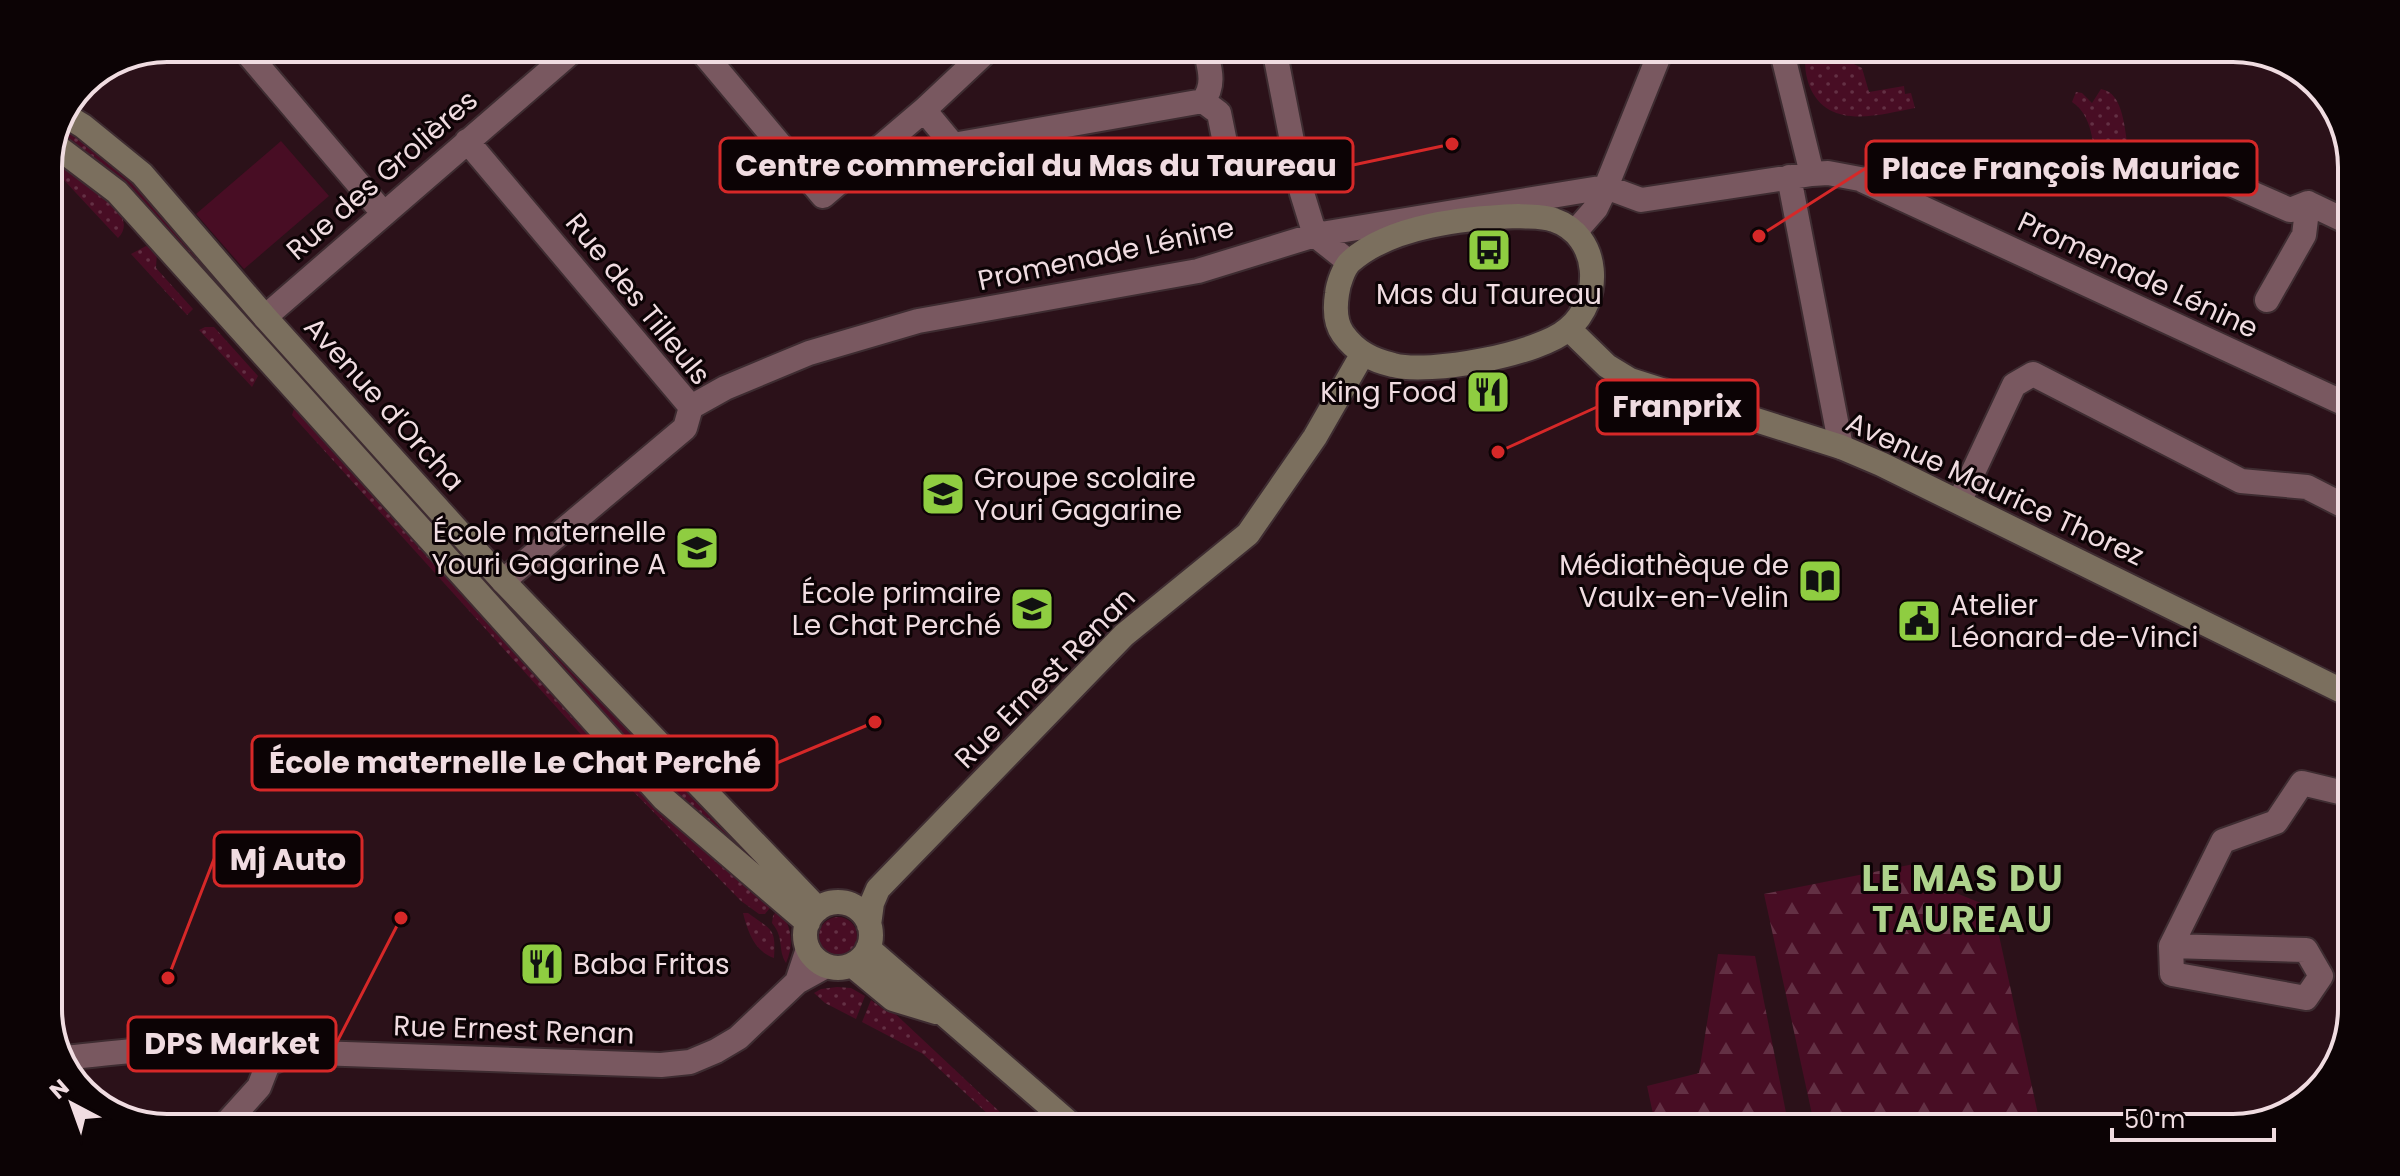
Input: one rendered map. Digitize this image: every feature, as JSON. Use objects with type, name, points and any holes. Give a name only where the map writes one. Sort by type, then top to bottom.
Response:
[{"type":"main road","name":"Avenue d'Orcha","points":[[73,120],[142,174],[265,317],[503,581],[813,916]]},
{"type":"main road","name":"Avenue d'Orcha","points":[[64,150],[117,192],[664,799],[813,916]]},
{"type":"main road","points":[[1518,216],[1554,220],[1575,232],[1587,249],[1593,279],[1589,301],[1569,329],[1545,342],[1485,360],[1425,367],[1396,366],[1362,355],[1341,332],[1335,309],[1338,287],[1349,262],[1381,243],[1470,218],[1518,216]]},
{"type":"main road","name":"Avenue Maurice Thorez","points":[[1569,329],[1607,366],[1630,380],[1841,447],[1960,500],[2338,689]]},
{"type":"main road","name":"Rue Ernest Renan","points":[[847,904],[878,889],[1124,635],[1248,534],[1315,437],[1362,355]]},
{"type":"main road","points":[[878,889],[863,946],[844,968],[818,962],[805,940],[813,916],[832,903],[857,908],[863,946],[893,999],[945,1014],[1059,1114]]},
{"type":"street","points":[[255,62],[384,214]]},
{"type":"street","name":"Rue des Grolières","points":[[265,317],[560,62]]},
{"type":"street","points":[[711,62],[823,196],[975,62]]},
{"type":"street","points":[[924,110],[953,145],[1203,101],[1212,81],[1208,62]]},
{"type":"street","points":[[1277,62],[1302,193],[1315,235],[1349,262]]},
{"type":"street","points":[[1575,232],[1596,208],[1656,62]]},
{"type":"street","points":[[1783,62],[1841,447]]},
{"type":"street","points":[[1203,101],[1219,113],[1232,177]]},
{"type":"street","name":"Rue des Tilleuls","points":[[467,141],[691,407],[685,428],[503,581]]},
{"type":"street","name":"Promenade Lénine","points":[[691,407],[725,388],[809,353],[918,321],[1198,271],[1315,235],[1606,187],[1641,200],[1828,173],[1860,179],[2338,401]]},
{"type":"street","points":[[2224,181],[2290,210],[2308,203],[2338,217]]},
{"type":"street","points":[[2267,300],[2304,235],[2308,203]]},
{"type":"street","points":[[1960,500],[2014,385],[2033,374],[2241,481],[2307,487],[2338,503]]},
{"type":"street","points":[[2171,946],[2306,950],[2321,976],[2306,998],[2172,974],[2171,946],[2223,841],[2276,822],[2302,783],[2338,792]]},
{"type":"street","name":"Rue Ernest Renan","points":[[797,982],[808,949]]},
{"type":"street","name":"Rue Ernest Renan","points":[[268,1064],[289,1054],[317,1053],[661,1065],[690,1062],[738,1038],[797,982],[826,966]]},
{"type":"street","points":[[74,1057],[146,1051],[218,1050],[243,1054],[268,1064],[259,1087],[235,1114]]},
{"type":"green space","points":[[1805,62],[1850,62],[1862,68],[1869,92],[1904,86],[1905,94],[1911,93],[1915,108],[1870,116],[1841,114],[1828,109],[1817,99],[1809,85]]},
{"type":"green space","points":[[2101,89],[2109,92],[2119,105],[2129,152],[2113,175],[2109,176],[2096,167],[2088,123],[2072,102],[2076,92],[2082,93],[2092,103]]},
{"type":"green space","points":[[71,128],[117,165],[307,377],[302,382],[109,170],[66,139]]},
{"type":"green space","points":[[281,141],[329,196],[244,269],[196,214]]},
{"type":"green space","points":[[62,160],[114,203],[124,227],[118,238],[62,178]]},
{"type":"green space","points":[[146,246],[157,251],[156,268],[193,309],[187,315],[131,254]]},
{"type":"green space","points":[[214,327],[258,376],[252,387],[199,330]]},
{"type":"green space","points":[[295,406],[773,904],[765,914],[759,914],[741,901],[624,782],[292,415]]},
{"type":"green space","points":[[335,406],[624,725],[784,886],[731,841],[695,816],[329,411]]},
{"type":"green space","points":[[1914,864],[1939,886],[1993,908],[2038,1114],[1812,1114],[1764,894]]},
{"type":"green space","points":[[779,907],[790,935],[786,963],[772,923]]},
{"type":"green space","points":[[743,913],[748,913],[771,931],[774,958],[757,946]]},
{"type":"green space","points":[[838,917],[851,923],[857,936],[851,949],[838,955],[825,949],[819,936],[825,923]]},
{"type":"green space","points":[[1718,954],[1755,956],[1786,1114],[1653,1114],[1647,1086],[1699,1073]]},
{"type":"green space","points":[[837,987],[851,988],[865,996],[856,1019],[825,1003],[814,993]]},
{"type":"green space","points":[[871,1000],[886,1011],[888,1007],[1002,1114],[988,1114],[923,1054],[862,1022]]},
{"type":"place","name":"Centre commercial du Mas du Taureau","points":[[1452,144]]},
{"type":"place","name":"Place François Mauriac","points":[[1759,236]]},
{"type":"place","name":"Mas du Taureau","points":[[1489,250]]},
{"type":"place","name":"King Food","points":[[1488,392]]},
{"type":"place","name":"Franprix","points":[[1498,452]]},
{"type":"place","name":"Groupe scolaire Youri Gagarine","points":[[943,494]]},
{"type":"place","name":"École maternelle Youri Gagarine A","points":[[697,548]]},
{"type":"place","name":"Médiathèque de Vaulx-en-Velin","points":[[1820,581]]},
{"type":"place","name":"École primaire Le Chat Perché","points":[[1032,609]]},
{"type":"place","name":"Atelier Léonard-de-Vinci","points":[[1919,621]]},
{"type":"place","name":"École maternelle Le Chat Perché","points":[[875,722]]},
{"type":"place","name":"DPS Market","points":[[401,918]]},
{"type":"place","name":"Baba Fritas","points":[[542,964]]},
{"type":"place","name":"Mj Auto","points":[[168,978]]},
{"type":"district","name":"LE MAS DU TAUREAU","points":[[1963,898]]}]
